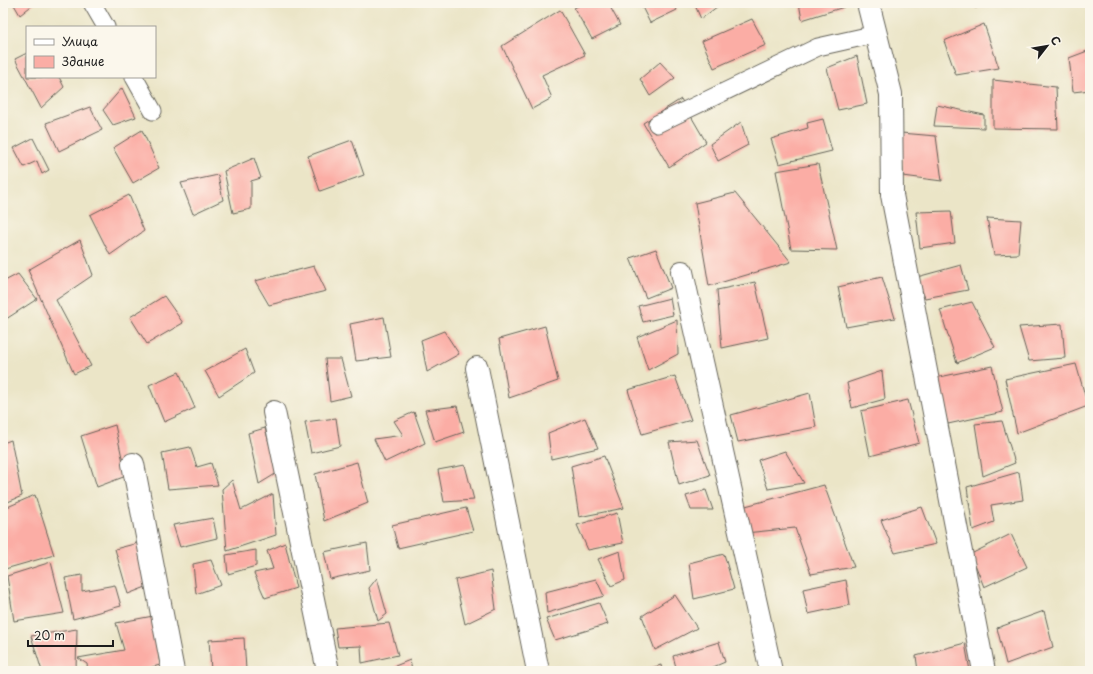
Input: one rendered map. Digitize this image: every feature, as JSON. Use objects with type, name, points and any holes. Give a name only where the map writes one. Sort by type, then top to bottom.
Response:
[{"type":"street","points":[[868,3],[891,94],[892,195],[984,671]]},
{"type":"street","points":[[682,272],[771,671]]},
{"type":"street","points":[[477,368],[538,671]]},
{"type":"street","points":[[274,412],[328,671]]},
{"type":"street","points":[[133,464],[173,671]]},
{"type":"lane","points":[[92,3],[105,26]]},
{"type":"lane","points":[[657,124],[818,47],[876,34]]},
{"type":"lane","points":[[135,78],[153,111]]},
{"type":"building","points":[[13,3],[35,3],[20,15]]},
{"type":"building","points":[[584,3],[608,3],[620,25],[592,39],[574,8]]},
{"type":"building","points":[[640,3],[674,3],[677,10],[650,23]]},
{"type":"building","points":[[694,3],[722,3],[701,19]]},
{"type":"building","points":[[799,3],[843,3],[844,7],[802,20]]},
{"type":"building","points":[[974,3],[995,3],[996,4],[975,8]]},
{"type":"building","points":[[560,10],[585,55],[542,75],[552,98],[532,109],[502,46]]},
{"type":"building","points":[[752,19],[766,45],[714,68],[702,41]]},
{"type":"building","points":[[984,24],[999,68],[956,75],[944,41]]},
{"type":"building","points":[[1090,50],[1090,90],[1073,92],[1069,58]]},
{"type":"building","points":[[26,54],[26,78],[60,78],[64,87],[41,108],[15,59]]},
{"type":"building","points":[[857,56],[867,104],[838,110],[827,68]]},
{"type":"building","points":[[660,62],[675,78],[650,96],[640,79]]},
{"type":"building","points":[[993,80],[1056,87],[1058,129],[993,128]]},
{"type":"building","points":[[122,88],[136,117],[113,125],[103,110]]},
{"type":"building","points":[[681,99],[706,142],[669,167],[643,123]]},
{"type":"building","points":[[937,105],[984,115],[984,128],[934,126]]},
{"type":"building","points":[[90,107],[102,130],[59,151],[46,123]]},
{"type":"building","points":[[823,119],[832,151],[779,164],[771,139],[808,128],[807,123]]},
{"type":"building","points":[[741,122],[748,145],[718,161],[710,144]]},
{"type":"building","points":[[142,130],[159,168],[133,183],[113,148]]},
{"type":"building","points":[[901,133],[936,136],[942,181],[903,176]]},
{"type":"building","points":[[33,138],[49,170],[42,174],[37,161],[24,167],[14,148]]},
{"type":"building","points":[[352,140],[364,175],[320,191],[308,156]]},
{"type":"building","points":[[254,158],[261,178],[251,181],[251,209],[233,213],[224,171]]},
{"type":"building","points":[[818,164],[837,250],[791,249],[776,171]]},
{"type":"building","points":[[218,175],[223,200],[193,214],[181,183]]},
{"type":"building","points":[[735,193],[791,262],[709,286],[695,203]]},
{"type":"building","points":[[129,195],[144,231],[110,255],[90,215]]},
{"type":"building","points":[[951,211],[955,243],[920,248],[916,212]]},
{"type":"building","points":[[987,218],[1021,220],[1018,254],[994,255]]},
{"type":"building","points":[[80,240],[93,275],[56,300],[91,366],[74,374],[28,270]]},
{"type":"building","points":[[656,249],[671,288],[646,298],[630,258]]},
{"type":"building","points":[[961,265],[968,290],[925,298],[917,277]]},
{"type":"building","points":[[314,266],[326,291],[269,305],[255,281]]},
{"type":"building","points":[[18,274],[37,299],[3,321],[3,282]]},
{"type":"building","points":[[882,277],[895,318],[846,327],[838,287]]},
{"type":"building","points":[[755,282],[768,338],[722,348],[717,290]]},
{"type":"building","points":[[164,296],[183,323],[147,344],[130,317]]},
{"type":"building","points":[[670,298],[673,315],[643,322],[638,306]]},
{"type":"building","points":[[972,302],[995,347],[957,363],[940,310]]},
{"type":"building","points":[[384,317],[391,357],[356,361],[350,324]]},
{"type":"building","points":[[677,320],[678,354],[648,370],[637,337]]},
{"type":"building","points":[[1062,324],[1065,358],[1029,361],[1019,327]]},
{"type":"building","points":[[545,326],[558,381],[509,398],[499,339]]},
{"type":"building","points":[[444,331],[459,354],[427,372],[421,340]]},
{"type":"building","points":[[245,349],[254,373],[219,396],[205,371]]},
{"type":"building","points":[[325,359],[341,359],[351,396],[330,401]]},
{"type":"building","points":[[1076,364],[1088,406],[1017,433],[1005,379]]},
{"type":"building","points":[[992,366],[1003,412],[948,424],[935,378]]},
{"type":"building","points":[[882,371],[885,399],[852,408],[847,383]]},
{"type":"building","points":[[179,372],[195,408],[164,422],[149,385]]},
{"type":"building","points":[[675,376],[691,420],[642,434],[628,390]]},
{"type":"building","points":[[810,393],[816,427],[738,442],[731,415]]},
{"type":"building","points":[[908,400],[919,443],[870,456],[861,411]]},
{"type":"building","points":[[457,406],[464,432],[435,442],[425,410]]},
{"type":"building","points":[[414,412],[425,443],[385,462],[374,439],[403,435],[394,421]]},
{"type":"building","points":[[336,418],[340,446],[311,453],[305,422]]},
{"type":"building","points":[[585,418],[598,448],[551,459],[548,433]]},
{"type":"building","points":[[1002,421],[1015,463],[983,476],[975,424]]},
{"type":"building","points":[[115,425],[126,476],[97,487],[81,436]]},
{"type":"building","points":[[265,428],[277,473],[259,484],[248,433]]},
{"type":"building","points":[[11,440],[22,496],[3,504],[3,443]]},
{"type":"building","points":[[697,440],[710,475],[679,485],[669,442]]},
{"type":"building","points":[[190,447],[197,467],[211,463],[218,485],[168,489],[162,453]]},
{"type":"building","points":[[785,451],[804,483],[768,489],[758,460]]},
{"type":"building","points":[[604,456],[624,508],[579,517],[571,466]]},
{"type":"building","points":[[357,462],[368,503],[324,521],[315,474]]},
{"type":"building","points":[[465,465],[474,500],[444,502],[438,470]]},
{"type":"building","points":[[1019,472],[1023,500],[991,505],[994,522],[973,530],[967,487]]},
{"type":"building","points":[[232,480],[241,510],[273,494],[276,535],[227,551],[222,489]]},
{"type":"building","points":[[824,485],[854,567],[811,574],[795,528],[745,533],[738,508]]},
{"type":"building","points":[[706,490],[713,510],[691,510],[686,496]]},
{"type":"building","points":[[35,495],[54,555],[5,569],[3,509]]},
{"type":"building","points":[[922,507],[936,544],[895,553],[881,520]]},
{"type":"building","points":[[466,508],[473,531],[398,548],[392,525]]},
{"type":"building","points":[[617,513],[623,543],[588,550],[577,525]]},
{"type":"building","points":[[213,518],[217,538],[180,547],[173,525]]},
{"type":"building","points":[[1011,534],[1027,567],[984,587],[971,554]]},
{"type":"building","points":[[138,543],[151,585],[128,594],[115,549]]},
{"type":"building","points":[[285,543],[296,588],[265,598],[254,573],[273,569],[267,551]]},
{"type":"building","points":[[367,543],[370,570],[330,579],[324,552]]},
{"type":"building","points":[[256,550],[256,566],[228,574],[226,555]]},
{"type":"building","points":[[620,551],[625,580],[611,586],[598,559]]},
{"type":"building","points":[[724,554],[734,589],[694,599],[689,563]]},
{"type":"building","points":[[211,560],[221,585],[196,594],[193,564]]},
{"type":"building","points":[[51,562],[64,613],[14,621],[7,576]]},
{"type":"building","points":[[491,571],[496,609],[465,624],[455,580]]},
{"type":"building","points":[[82,575],[82,591],[115,585],[121,606],[73,619],[65,578]]},
{"type":"building","points":[[377,578],[387,614],[378,621],[369,588]]},
{"type":"building","points":[[596,579],[604,596],[547,613],[545,592]]},
{"type":"building","points":[[846,580],[850,605],[808,614],[803,589]]},
{"type":"building","points":[[675,595],[697,628],[655,650],[642,616]]},
{"type":"building","points":[[599,603],[608,624],[555,640],[546,619]]},
{"type":"building","points":[[1044,611],[1053,647],[1006,664],[997,628]]},
{"type":"building","points":[[153,616],[160,665],[138,671],[88,671],[87,664],[78,658],[124,650],[116,623]]},
{"type":"building","points":[[389,623],[398,655],[362,663],[361,646],[338,647],[335,628]]},
{"type":"building","points":[[77,629],[76,670],[42,671],[31,636]]},
{"type":"building","points":[[244,638],[246,670],[211,671],[209,640]]},
{"type":"building","points":[[719,642],[725,662],[704,671],[677,671],[673,656]]},
{"type":"building","points":[[965,643],[970,671],[918,671],[916,656]]},
{"type":"building","points":[[410,660],[412,671],[396,671],[395,666]]},
{"type":"building","points":[[661,665],[662,671],[642,671]]}]
